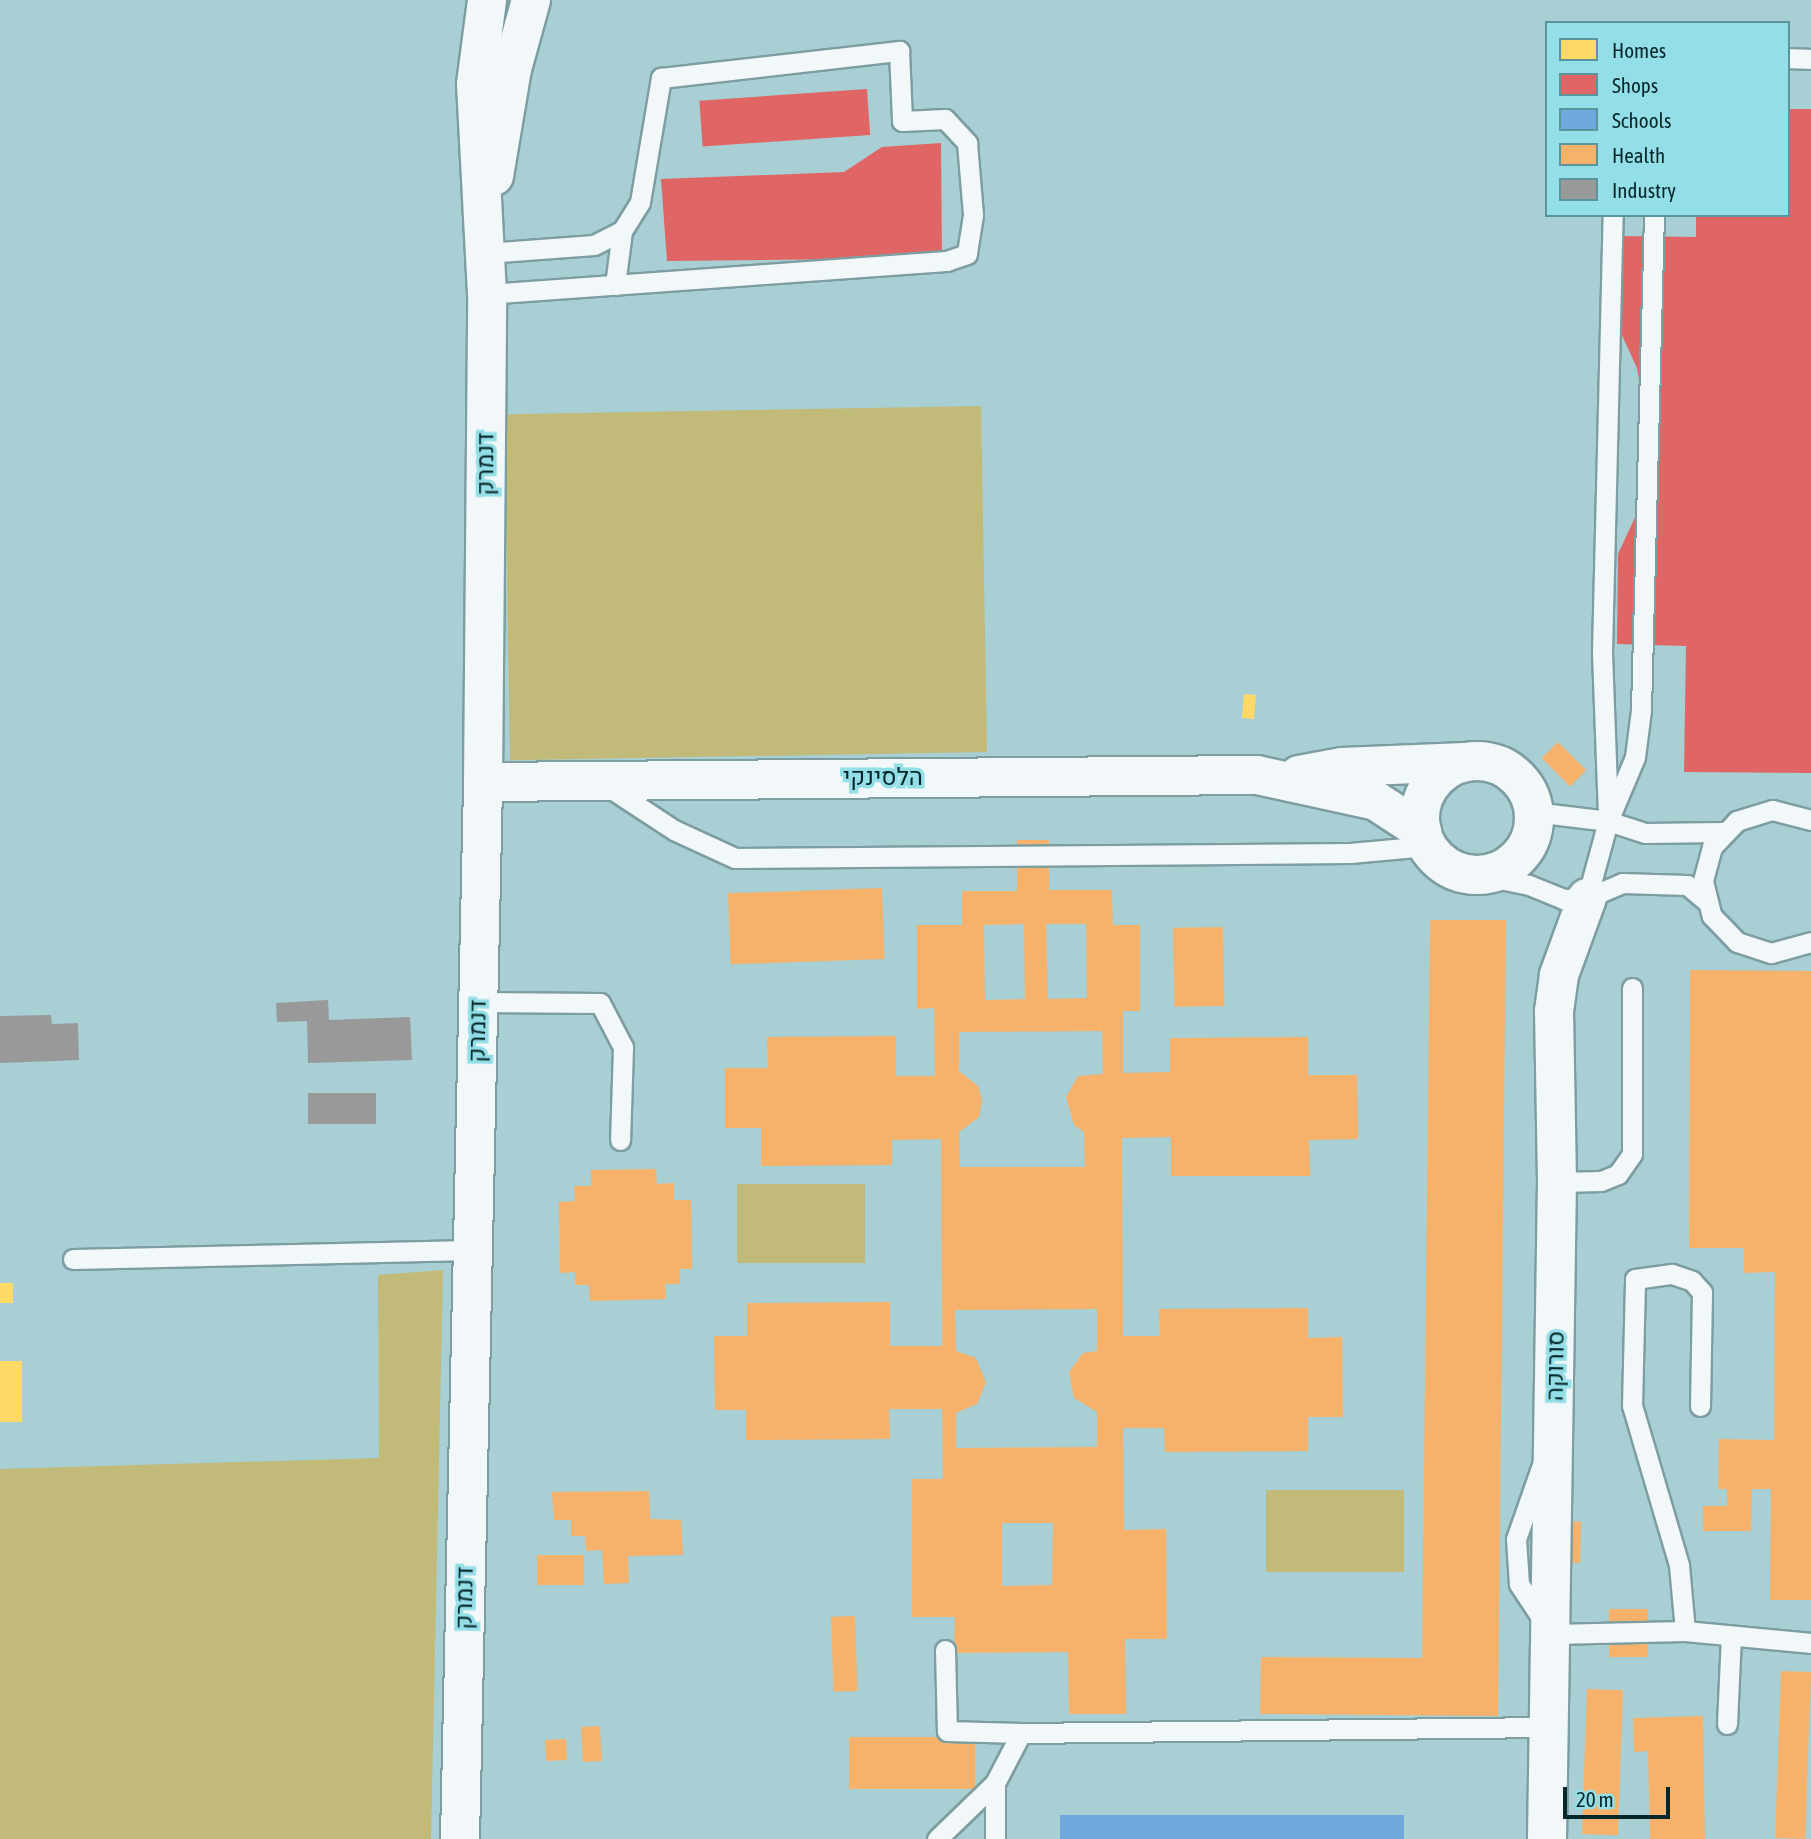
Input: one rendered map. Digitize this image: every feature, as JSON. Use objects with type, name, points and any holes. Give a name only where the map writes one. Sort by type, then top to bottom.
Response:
[{"type":"street","name":"דנמרק","points":[[460,1839],[483,782],[487,294],[486,238],[476,135],[476,84],[487,0]]},
{"type":"street","name":"דנמרק","points":[[486,238],[512,69],[531,0]]},
{"type":"street","name":"הלסינקי","points":[[483,782],[597,779],[1283,778],[1342,767],[1466,762]]},
{"type":"street","points":[[1466,762],[1503,767],[1519,778],[1534,812],[1533,830],[1514,862],[1480,875],[1449,867],[1424,839],[1424,795],[1435,780],[1466,762]]},
{"type":"street","name":"הלסינקי","points":[[1283,778],[1376,801],[1424,839]]},
{"type":"street","name":"סורוקה","points":[[1547,1839],[1557,1182],[1554,1011],[1559,975],[1587,898]]},
{"type":"lane","points":[[487,294],[615,285],[947,261],[967,254],[973,215],[968,143],[945,119],[902,121],[899,51],[661,78],[640,202],[622,231],[615,285]]},
{"type":"lane","points":[[1790,58],[1811,59]]},
{"type":"lane","points":[[1608,821],[1602,652],[1613,217]]},
{"type":"lane","points":[[1587,898],[1608,821],[1636,757],[1641,710],[1654,217]]},
{"type":"lane","points":[[486,238],[594,245],[622,231]]},
{"type":"lane","points":[[597,779],[674,830],[735,858],[1350,853],[1424,839]]},
{"type":"lane","points":[[1705,900],[1705,864],[1723,832],[1737,821],[1772,810],[1811,820]]},
{"type":"lane","points":[[1534,812],[1608,821],[1645,833],[1723,832]]},
{"type":"lane","points":[[1480,875],[1529,885],[1563,899],[1587,898],[1622,883],[1687,885],[1705,900],[1723,931],[1753,950],[1790,951],[1811,942]]},
{"type":"lane","points":[[1557,1182],[1601,1181],[1618,1174],[1632,1154],[1632,988]]},
{"type":"lane","points":[[478,1002],[600,1003],[623,1047],[620,1140]]},
{"type":"lane","points":[[73,1259],[471,1250]]},
{"type":"lane","points":[[1685,1631],[1679,1565],[1632,1405],[1635,1279],[1672,1274],[1692,1281],[1702,1292],[1700,1406]]},
{"type":"lane","points":[[1552,1634],[1685,1631],[1811,1643]]},
{"type":"lane","points":[[1727,1724],[1731,1636]]},
{"type":"lane","points":[[945,1650],[947,1731],[1021,1733],[1549,1727]]},
{"type":"lane","points":[[937,1839],[995,1783],[1021,1733]]},
{"type":"lane","points":[[995,1783],[995,1839]]},
{"type":"shaded area","points":[[981,406],[987,752],[510,760],[504,414]]},
{"type":"shaded area","points":[[737,1184],[865,1184],[865,1263],[737,1263]]},
{"type":"shaded area","points":[[443,1270],[431,1839],[0,1839],[0,1469],[379,1458],[378,1275]]},
{"type":"shaded area","points":[[1266,1490],[1404,1490],[1404,1572],[1266,1572]]},
{"type":"building: Homes","points":[[1244,694],[1256,695],[1254,719],[1242,718]]},
{"type":"building: Homes","points":[[0,1283],[13,1283],[13,1303],[0,1303]]},
{"type":"building: Homes","points":[[0,1361],[22,1361],[22,1422],[0,1422]]},
{"type":"building: Shops","points":[[867,89],[870,135],[703,147],[699,101]]},
{"type":"building: Shops","points":[[1790,109],[1811,109],[1811,773],[1684,772],[1686,646],[1617,644],[1618,554],[1637,513],[1643,404],[1637,368],[1620,331],[1621,236],[1696,237],[1696,217],[1790,217]]},
{"type":"building: Shops","points":[[941,143],[942,258],[667,261],[661,179],[844,172],[882,147]]},
{"type":"building: Schools","points":[[1060,1815],[1404,1815],[1404,1839],[1060,1839]]},
{"type":"building: Health","points":[[1558,742],[1586,770],[1570,787],[1542,758]]},
{"type":"building: Health","points":[[1017,840],[1049,840],[1049,890],[1112,890],[1113,925],[1140,925],[1140,1011],[1123,1011],[1123,1073],[1170,1072],[1170,1038],[1308,1037],[1308,1075],[1357,1075],[1358,1139],[1309,1140],[1310,1176],[1171,1176],[1171,1137],[1122,1138],[1123,1336],[1160,1336],[1159,1309],[1308,1308],[1308,1338],[1342,1337],[1343,1417],[1308,1417],[1308,1451],[1165,1452],[1164,1428],[1123,1428],[1124,1530],[1166,1529],[1167,1639],[1125,1639],[1126,1714],[1069,1714],[1068,1652],[954,1653],[955,1617],[912,1617],[912,1479],[943,1479],[942,1409],[889,1409],[890,1439],[746,1440],[746,1410],[715,1410],[714,1336],[747,1336],[747,1303],[890,1302],[890,1346],[942,1346],[941,1139],[892,1140],[892,1165],[761,1166],[761,1128],[725,1128],[725,1068],[768,1068],[767,1037],[896,1036],[896,1076],[935,1076],[934,1008],[917,1009],[917,925],[962,925],[962,891],[1017,891]],"holes":[[[1024,924],[1025,999],[985,1000],[984,925]],[[1046,924],[1086,924],[1087,998],[1048,999]],[[1102,1031],[1103,1074],[1078,1076],[1066,1097],[1074,1125],[1084,1132],[1085,1167],[960,1167],[959,1132],[979,1117],[982,1101],[978,1086],[959,1071],[959,1032]],[[1097,1309],[1097,1351],[1083,1353],[1069,1372],[1074,1398],[1097,1412],[1097,1447],[956,1448],[956,1413],[977,1404],[986,1383],[976,1358],[956,1351],[955,1310]],[[1002,1523],[1053,1523],[1052,1585],[1002,1586]]]},
{"type":"building: Health","points":[[882,888],[884,959],[731,964],[728,893]]},
{"type":"building: Health","points":[[1430,920],[1506,920],[1498,1716],[1260,1714],[1261,1657],[1422,1658]]},
{"type":"building: Health","points":[[1223,927],[1224,1006],[1174,1007],[1173,928]]},
{"type":"building: Health","points":[[1690,970],[1811,971],[1811,1600],[1770,1600],[1771,1489],[1752,1489],[1751,1531],[1703,1531],[1703,1506],[1727,1506],[1727,1489],[1718,1489],[1719,1439],[1774,1440],[1775,1272],[1744,1273],[1744,1248],[1689,1248]]},
{"type":"building: Health","points":[[656,1169],[657,1184],[674,1183],[674,1200],[691,1200],[692,1269],[680,1269],[680,1284],[665,1284],[666,1299],[590,1301],[589,1285],[575,1285],[575,1272],[560,1273],[559,1202],[575,1201],[574,1186],[591,1186],[591,1170]]},
{"type":"building: Health","points":[[649,1491],[650,1519],[681,1520],[683,1555],[628,1556],[629,1583],[604,1584],[602,1550],[586,1551],[585,1536],[571,1536],[571,1520],[554,1520],[552,1492]]},
{"type":"building: Health","points":[[1531,1521],[1581,1522],[1580,1563],[1530,1562]]},
{"type":"building: Health","points":[[537,1555],[584,1555],[584,1585],[537,1585]]},
{"type":"building: Health","points":[[1609,1609],[1648,1609],[1648,1657],[1609,1657]]},
{"type":"building: Health","points":[[855,1616],[858,1691],[834,1692],[831,1617]]},
{"type":"building: Health","points":[[1781,1671],[1811,1672],[1805,1839],[1775,1838]]},
{"type":"building: Health","points":[[1587,1689],[1623,1690],[1618,1835],[1582,1834]]},
{"type":"building: Health","points":[[1703,1716],[1705,1839],[1650,1839],[1648,1751],[1634,1752],[1633,1718]]},
{"type":"building: Health","points":[[600,1726],[602,1761],[583,1762],[581,1727]]},
{"type":"building: Health","points":[[849,1737],[975,1737],[975,1789],[849,1789]]},
{"type":"building: Health","points":[[566,1739],[567,1760],[546,1761],[545,1740]]},
{"type":"building: Industry","points":[[328,1000],[329,1020],[410,1017],[412,1060],[308,1063],[307,1021],[277,1022],[276,1003]]},
{"type":"building: Industry","points":[[51,1015],[52,1024],[78,1023],[79,1060],[0,1063],[0,1016]]},
{"type":"building: Industry","points":[[308,1093],[376,1093],[376,1124],[308,1124]]}]
